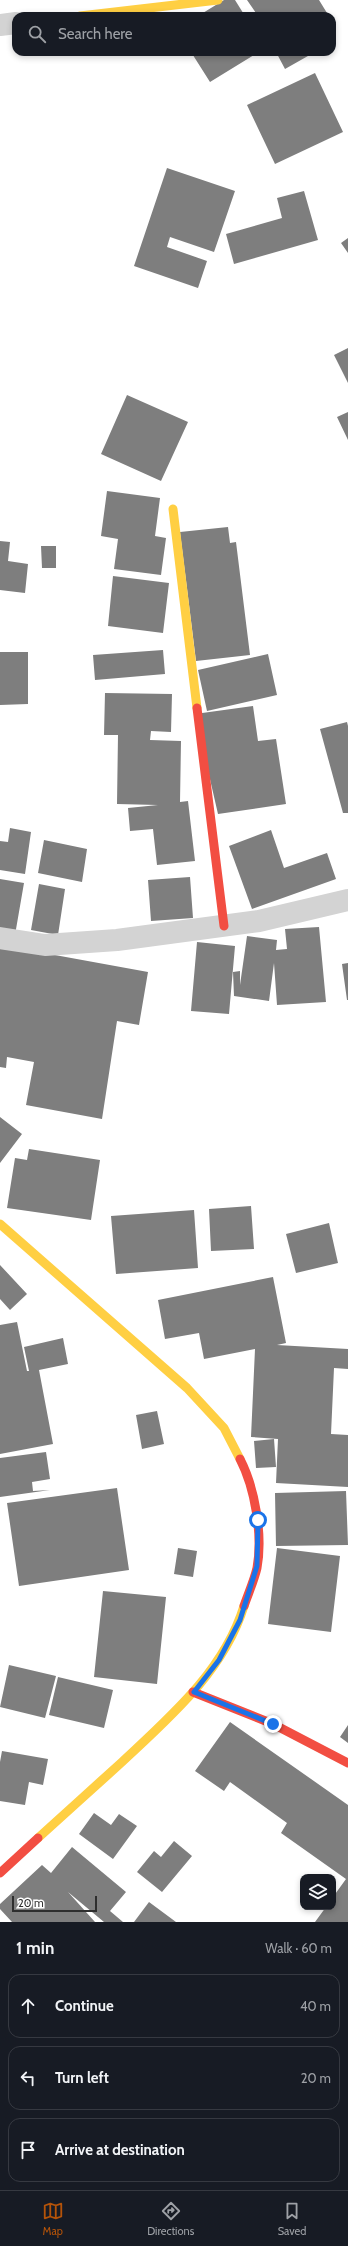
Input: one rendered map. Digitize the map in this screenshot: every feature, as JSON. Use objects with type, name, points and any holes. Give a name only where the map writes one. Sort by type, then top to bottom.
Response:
[{"type":"main road","points":[[114,12],[218,0]]},
{"type":"main road","points":[[173,509],[224,926]]},
{"type":"main road","points":[[0,1224],[187,1388],[224,1428],[249,1476],[258,1520],[257,1566],[240,1620],[219,1660],[194,1692],[152,1734],[0,1873]]},
{"type":"main road","points":[[194,1692],[273,1724],[348,1763]]},
{"type":"street","points":[[0,25],[12,24]]},
{"type":"street","points":[[0,938],[45,945],[117,940],[259,921],[348,900]]},
{"type":"building","points":[[224,0],[235,0],[242,12],[204,12]]},
{"type":"building","points":[[247,0],[319,0],[326,12],[255,12]]},
{"type":"building","points":[[194,56],[252,56],[210,82]]},
{"type":"building","points":[[278,56],[308,56],[285,69]]},
{"type":"building","points":[[315,73],[343,132],[275,164],[247,105]]},
{"type":"building","points":[[167,168],[235,191],[214,252],[170,237],[167,247],[207,261],[198,288],[134,266]]},
{"type":"building","points":[[304,191],[318,240],[234,264],[226,234],[282,218],[277,198]]},
{"type":"building","points":[[348,238],[348,253],[341,243]]},
{"type":"building","points":[[348,348],[348,383],[334,355]]},
{"type":"building","points":[[127,395],[188,422],[161,481],[101,454]]},
{"type":"building","points":[[348,412],[348,440],[337,417]]},
{"type":"building","points":[[107,491],[160,498],[155,536],[166,538],[161,575],[114,569],[118,539],[101,536]]},
{"type":"building","points":[[228,527],[230,543],[236,542],[250,655],[196,661],[180,532]]},
{"type":"building","points":[[0,541],[10,542],[8,561],[28,564],[25,593],[0,590]]},
{"type":"building","points":[[41,546],[56,546],[56,568],[42,568]]},
{"type":"building","points":[[113,576],[169,583],[163,633],[108,626]]},
{"type":"building","points":[[163,650],[165,674],[95,680],[93,655]]},
{"type":"building","points":[[0,652],[28,652],[28,704],[0,705]]},
{"type":"building","points":[[268,654],[277,695],[207,711],[198,670]]},
{"type":"building","points":[[105,693],[172,694],[171,732],[151,731],[150,740],[181,741],[180,802],[188,801],[195,861],[157,865],[153,829],[130,831],[128,808],[158,805],[117,804],[118,735],[104,735]]},
{"type":"building","points":[[253,706],[258,741],[276,739],[286,804],[218,814],[195,714]]},
{"type":"building","points":[[347,722],[348,813],[343,813],[320,729]]},
{"type":"building","points":[[10,828],[31,832],[25,874],[0,870],[0,841],[8,842]]},
{"type":"building","points":[[271,830],[284,868],[327,853],[336,879],[252,909],[229,846]]},
{"type":"building","points":[[44,840],[87,849],[82,882],[38,873]]},
{"type":"building","points":[[190,877],[193,918],[151,921],[148,880]]},
{"type":"building","points":[[0,879],[24,883],[15,935],[0,932]]},
{"type":"building","points":[[39,884],[65,889],[58,935],[31,930]]},
{"type":"building","points":[[319,927],[326,1002],[277,1005],[274,963],[269,1001],[234,996],[233,972],[240,971],[240,985],[247,936],[277,940],[276,950],[287,949],[285,929]]},
{"type":"building","points":[[197,942],[235,946],[229,1014],[191,1011]]},
{"type":"building","points":[[0,945],[148,972],[139,1025],[117,1021],[102,1119],[26,1105],[34,1062],[7,1057],[6,1068],[0,1067]]},
{"type":"building","points":[[348,963],[348,1000],[347,1000],[342,964]]},
{"type":"building","points":[[0,1117],[22,1134],[0,1163]]},
{"type":"building","points":[[29,1149],[100,1160],[91,1220],[7,1208],[15,1158],[27,1160]]},
{"type":"building","points":[[251,1206],[254,1249],[211,1251],[209,1209]]},
{"type":"building","points":[[194,1210],[198,1268],[116,1274],[111,1216]]},
{"type":"building","points":[[329,1223],[338,1263],[296,1273],[286,1234]]},
{"type":"building","points":[[0,1265],[27,1294],[10,1310],[0,1299]]},
{"type":"building","points":[[273,1277],[286,1343],[277,1345],[348,1349],[348,1369],[334,1368],[331,1434],[348,1435],[348,1487],[276,1483],[278,1439],[251,1437],[255,1349],[204,1359],[199,1333],[165,1339],[158,1300]]},
{"type":"building","points":[[17,1322],[27,1371],[29,1371],[24,1347],[63,1338],[68,1364],[39,1370],[53,1444],[0,1454],[0,1325]]},
{"type":"building","points":[[157,1411],[164,1444],[142,1449],[136,1415]]},
{"type":"building","points":[[274,1439],[276,1467],[256,1468],[254,1441]]},
{"type":"building","points":[[46,1452],[50,1479],[32,1482],[33,1491],[50,1490],[0,1497],[0,1458]]},
{"type":"building","points":[[117,1488],[129,1570],[19,1586],[7,1503]]},
{"type":"building","points":[[346,1491],[348,1545],[276,1546],[275,1493]]},
{"type":"building","points":[[178,1548],[197,1551],[193,1577],[174,1574]]},
{"type":"building","points":[[277,1548],[340,1556],[331,1632],[268,1624]]},
{"type":"building","points":[[103,1591],[166,1597],[157,1684],[94,1677]]},
{"type":"building","points":[[9,1665],[56,1676],[45,1718],[0,1707]]},
{"type":"building","points":[[58,1677],[113,1690],[104,1728],[49,1715]]},
{"type":"building","points":[[230,1722],[348,1805],[348,1922],[315,1922],[324,1910],[336,1910],[336,1893],[346,1879],[281,1833],[287,1823],[230,1782],[224,1791],[195,1771]]},
{"type":"building","points":[[348,1725],[348,1743],[340,1737]]},
{"type":"building","points":[[2,1751],[48,1759],[43,1785],[29,1782],[25,1805],[0,1801],[0,1762]]},
{"type":"building","points":[[94,1813],[111,1825],[119,1814],[137,1826],[113,1859],[79,1834]]},
{"type":"building","points":[[174,1841],[192,1856],[162,1892],[137,1872],[154,1851],[161,1857]]},
{"type":"building","points":[[72,1847],[126,1892],[110,1911],[123,1922],[104,1922],[68,1892],[95,1922],[12,1922],[0,1909],[0,1904],[42,1865],[51,1873]]},
{"type":"building","points":[[149,1902],[176,1922],[134,1922]]},
{"type":"traffic: slow","points":[[114,12],[218,0]]},
{"type":"traffic: slow","points":[[173,509],[197,708]]},
{"type":"traffic: slow","points":[[0,1224],[187,1388],[224,1428],[240,1459]]},
{"type":"traffic: slow","points":[[38,1838],[140,1745],[194,1692],[223,1651],[235,1630],[244,1606]]},
{"type":"traffic: jam","points":[[197,708],[224,926]]},
{"type":"traffic: jam","points":[[240,1459],[254,1498],[259,1541],[257,1568],[244,1606]]},
{"type":"traffic: jam","points":[[193,1692],[273,1724],[348,1763]]},
{"type":"traffic: jam","points":[[0,1873],[38,1838]]},
{"type":"route","points":[[258,1520],[257,1566],[240,1620],[219,1660],[194,1692],[273,1724]]}]
